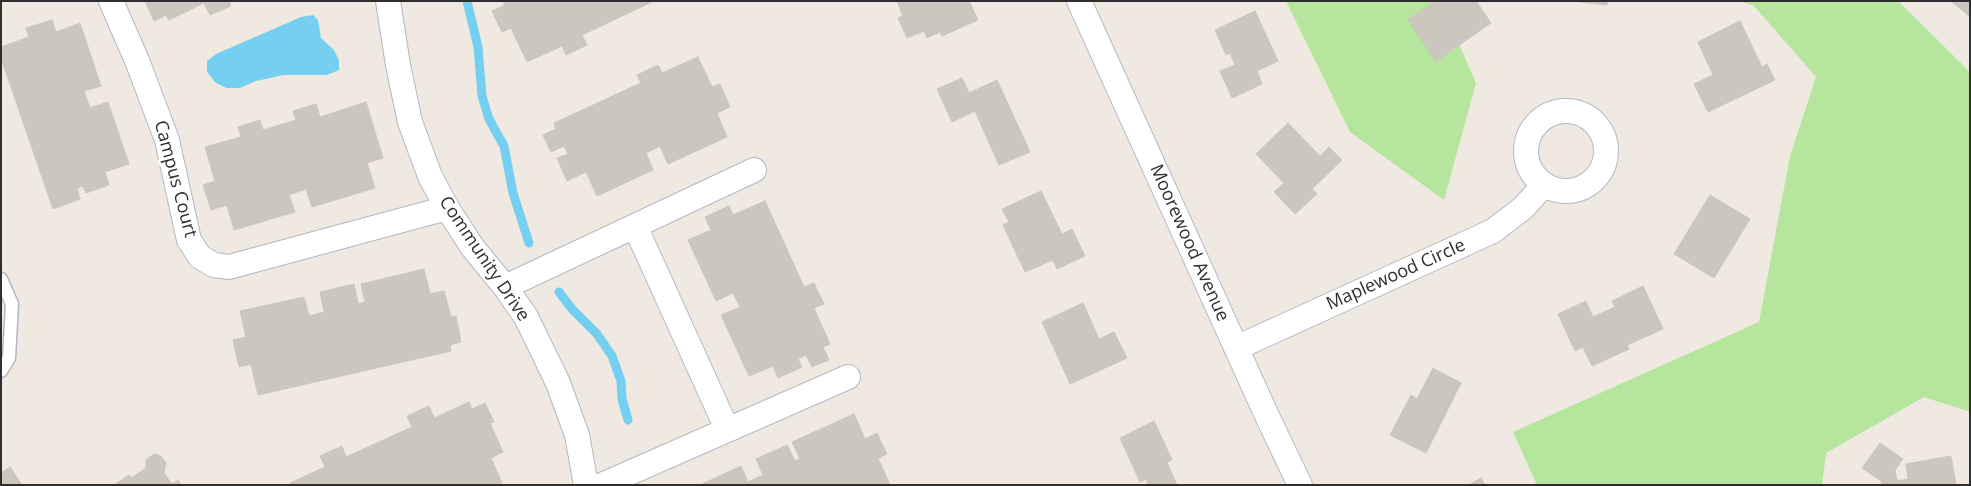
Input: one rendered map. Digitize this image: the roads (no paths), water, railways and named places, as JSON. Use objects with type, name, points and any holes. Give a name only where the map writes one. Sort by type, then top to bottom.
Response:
[{"type":"street","name":"Campus Court","points":[[111,1],[138,63],[167,140],[189,240],[200,257],[214,265],[229,267],[447,208]]},
{"type":"street","name":"Community Drive","points":[[388,1],[398,65],[410,122],[430,176],[447,208],[473,248],[505,287],[526,317],[558,383],[577,435],[586,485]]},
{"type":"street","name":"Moorewood Avenue","points":[[1079,1],[1300,485]]},
{"type":"street","points":[[505,287],[754,170]]},
{"type":"street","name":"Maplewood Circle","points":[[1236,348],[1493,231],[1523,208],[1544,185]]},
{"type":"street","points":[[635,226],[727,429]]},
{"type":"street","points":[[602,485],[848,377]]},
{"type":"lane","points":[[1,279],[12,304],[9,358],[1,371]]},
{"type":"water","points":[[313,15],[318,20],[321,38],[334,50],[339,60],[339,70],[327,75],[284,75],[256,81],[240,88],[227,88],[216,83],[207,72],[207,61],[216,54],[301,17]]},
{"type":"waterway","points":[[467,1],[478,47],[482,96],[489,119],[504,146],[513,193],[529,243]]},
{"type":"waterway","points":[[559,292],[572,309],[597,334],[612,356],[621,381],[622,399],[628,420]]}]
